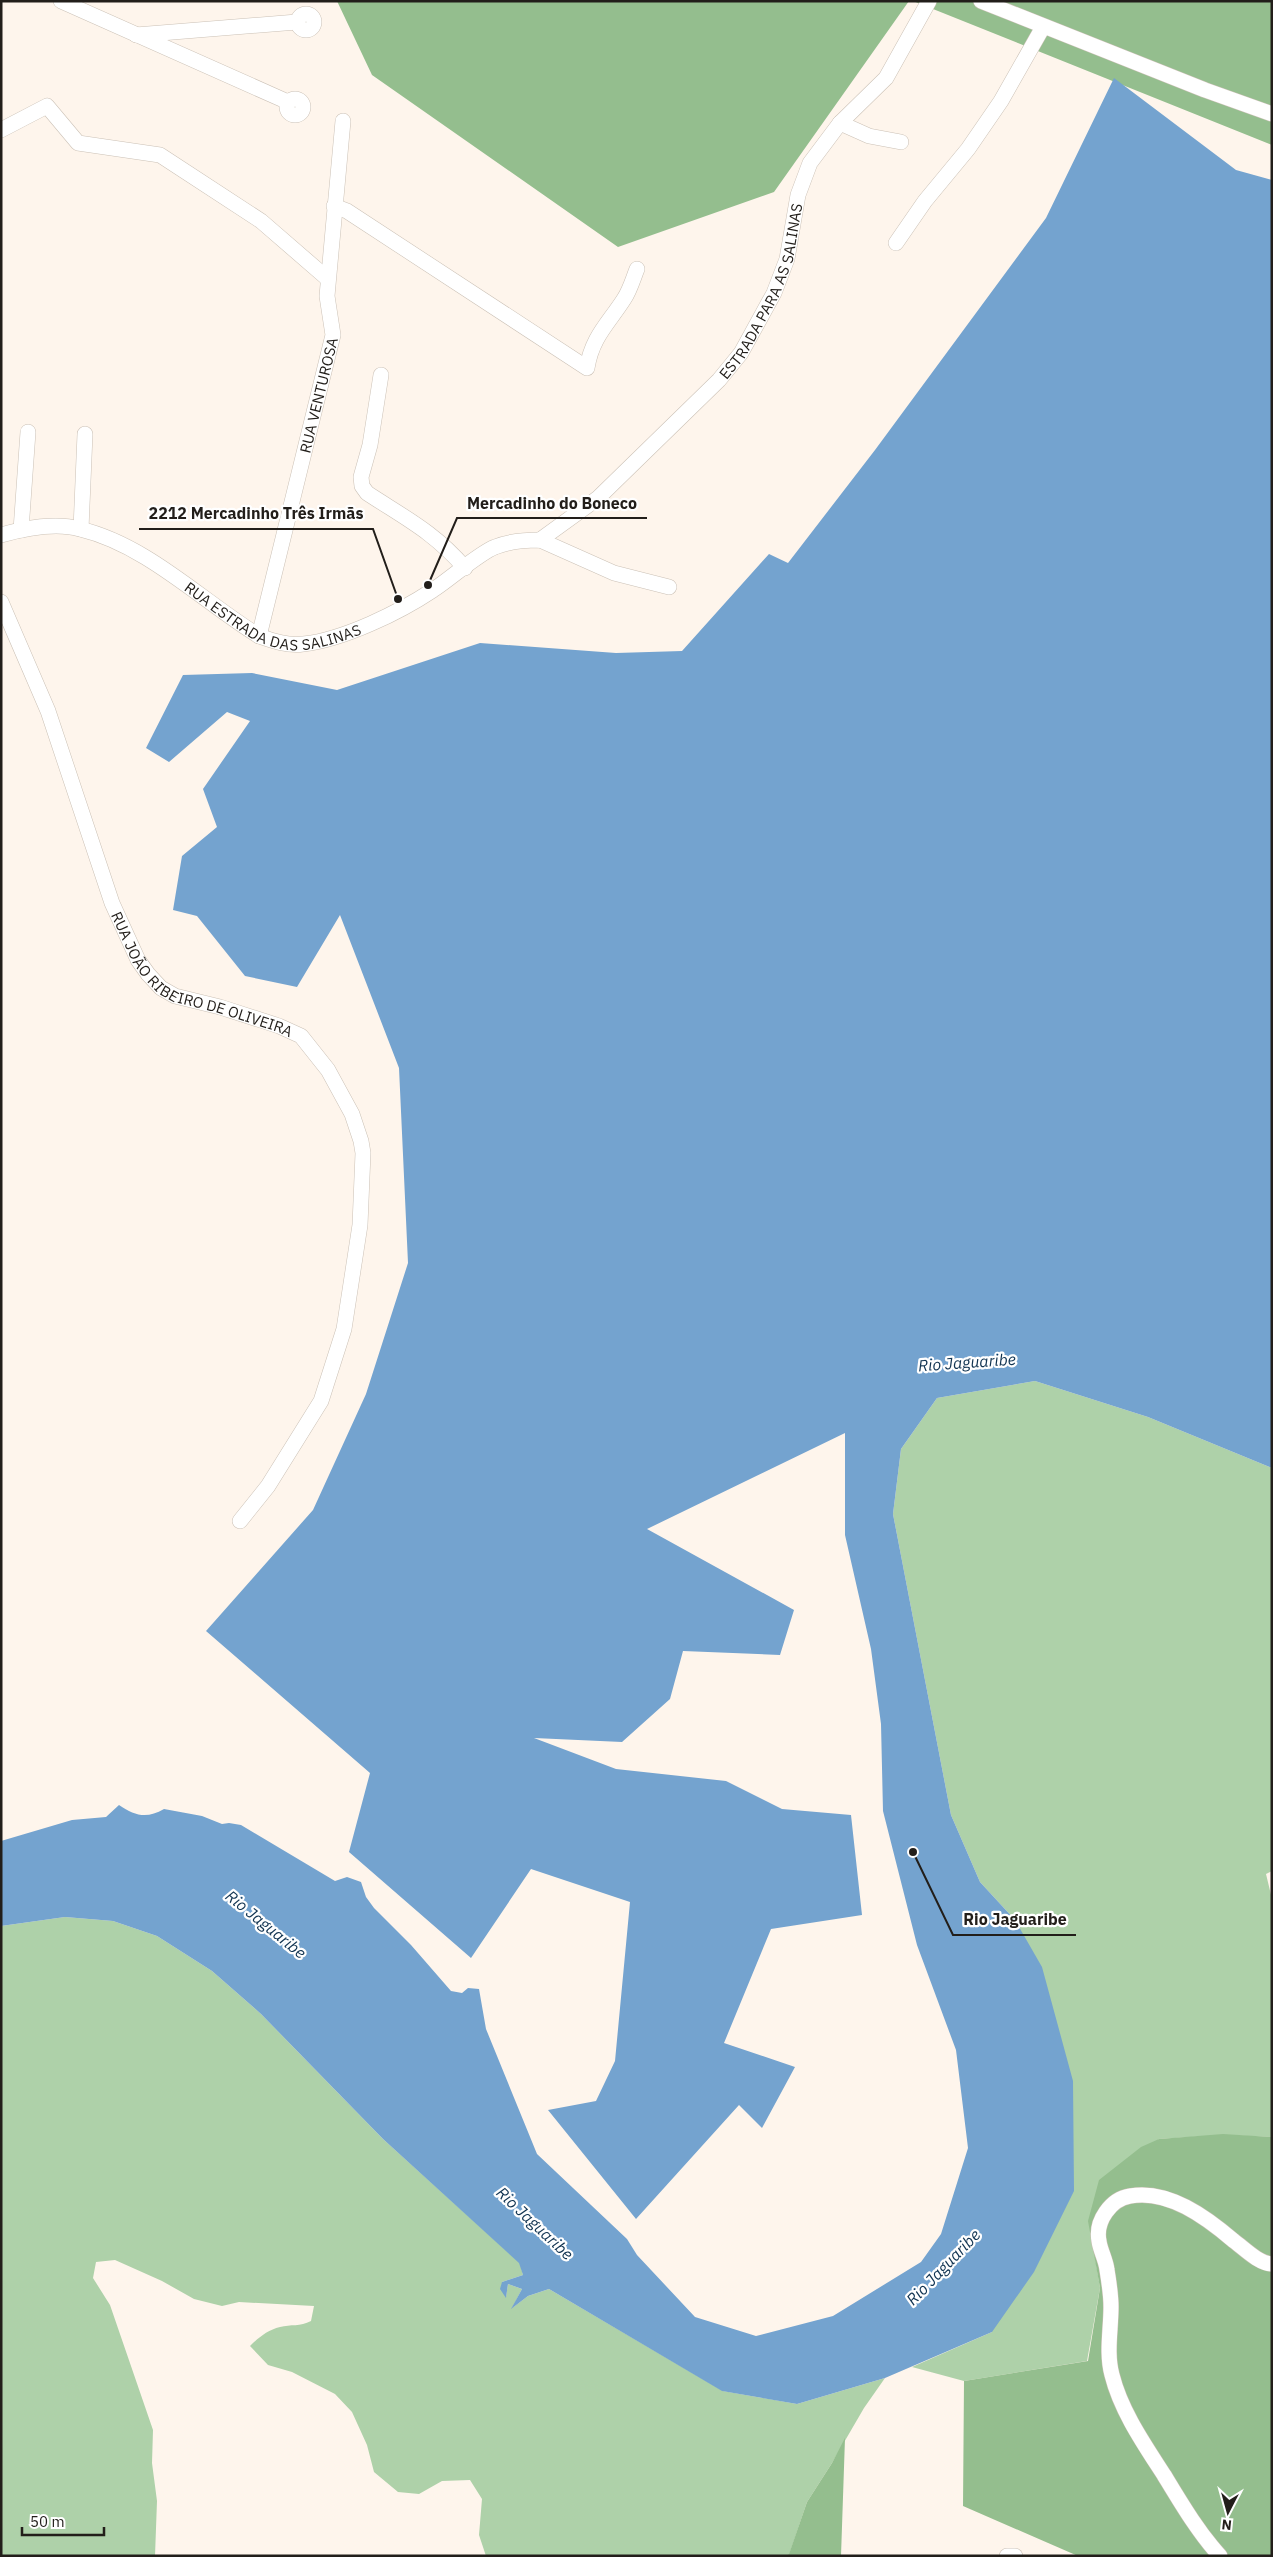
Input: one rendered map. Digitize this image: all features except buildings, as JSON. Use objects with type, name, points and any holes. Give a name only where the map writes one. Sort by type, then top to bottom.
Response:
[{"type":"street","points":[[61,1],[288,102]]},
{"type":"street","name":"ESTRADA PARA AS SALINAS","points":[[540,540],[598,498],[720,380],[742,353],[774,293],[787,259],[803,176],[810,163],[840,123],[886,78],[929,1]]},
{"type":"street","points":[[981,1],[1042,27],[1272,114]]},
{"type":"street","points":[[135,35],[297,22]]},
{"type":"street","points":[[896,243],[924,201],[968,149],[1001,101],[1042,27]]},
{"type":"street","points":[[1,130],[47,106],[78,143],[160,155],[261,221],[328,280]]},
{"type":"street","name":"RUA VENTUROSA","points":[[258,636],[333,334],[327,296],[343,121]]},
{"type":"street","points":[[840,123],[870,136],[902,142]]},
{"type":"street","points":[[334,206],[355,216],[587,368],[596,337],[624,298],[637,269]]},
{"type":"street","points":[[381,375],[370,445],[361,477],[362,486],[367,493],[425,529],[447,547],[465,568]]},
{"type":"street","points":[[21,530],[28,432]]},
{"type":"street","points":[[81,529],[85,434]]},
{"type":"street","name":"RUA ESTRADA DAS SALINAS","points":[[1,535],[21,530],[66,526],[81,529],[128,547],[258,636],[281,644],[296,644],[329,638],[400,610],[494,547],[540,540]]},
{"type":"street","points":[[540,540],[614,573],[669,587]]},
{"type":"street","name":"RUA JOÃO RIBEIRO DE OLIVEIRA","points":[[1,602],[48,711],[112,903],[138,960],[162,988],[175,996],[220,1007],[279,1026],[301,1036],[328,1070],[352,1114],[360,1141],[362,1153],[360,1225],[344,1329],[320,1401],[268,1486],[240,1521]]},
{"type":"street","points":[[1220,2556],[1182,2504],[1139,2435],[1121,2399],[1112,2374],[1109,2349],[1111,2306],[1107,2267],[1098,2239],[1101,2222],[1108,2208],[1117,2199],[1151,2195],[1173,2200],[1228,2235],[1254,2257],[1272,2264]]},
{"type":"street","points":[[1007,2556],[1015,2556]]},
{"type":"green space","points":[[337,1],[909,1],[774,192],[618,247],[372,75]]},
{"type":"green space","points":[[913,1],[1272,1],[1272,145]]},
{"type":"green space","points":[[1035,1381],[1148,1417],[1272,1468],[1272,1871],[1266,1874],[1272,1899],[1272,2137],[1223,2135],[1159,2139],[1089,2221],[1100,2288],[1087,2361],[964,2381],[912,2367],[992,2332],[1015,1920],[980,1882],[951,1815],[893,1514],[901,1449],[937,1398]]},
{"type":"green space","points":[[65,1917],[113,1921],[157,1936],[212,1971],[261,2014],[383,2139],[520,2263],[523,2275],[502,2282],[506,2297],[508,2284],[522,2289],[512,2308],[528,2296],[549,2289],[723,2391],[797,2404],[885,2378],[864,2408],[807,2502],[789,2555],[486,2556],[479,2535],[482,2499],[470,2480],[442,2481],[419,2494],[398,2492],[374,2472],[367,2445],[352,2412],[335,2394],[292,2372],[268,2365],[250,2346],[260,2337],[276,2328],[311,2321],[314,2306],[239,2302],[222,2306],[194,2299],[162,2281],[115,2260],[96,2262],[93,2278],[110,2305],[153,2430],[152,2463],[157,2501],[155,2556],[1,2556],[1,1926]]},
{"type":"green space","points":[[1223,2134],[1272,2137],[1272,2556],[1078,2556],[963,2506],[964,2381],[1088,2361],[1100,2288],[1088,2221],[1099,2180],[1141,2147],[1159,2139]]},
{"type":"green space","points":[[845,2438],[841,2556],[786,2556],[789,2554],[807,2502],[832,2463]]},
{"type":"water","points":[[1114,78],[1236,170],[1272,180],[1272,1468],[1148,1417],[1035,1381],[937,1398],[901,1449],[893,1514],[951,1815],[980,1882],[1015,1920],[1042,1967],[1073,2081],[1074,2191],[1034,2272],[992,2332],[885,2378],[797,2404],[722,2391],[549,2289],[528,2296],[511,2309],[522,2289],[508,2284],[506,2298],[500,2289],[502,2282],[523,2275],[519,2263],[383,2139],[261,2014],[212,1971],[157,1936],[113,1921],[65,1917],[1,1926],[1,1841],[72,1820],[106,1817],[119,1805],[130,1812],[141,1815],[152,1814],[164,1809],[202,1816],[222,1824],[241,1825],[335,1881],[347,1877],[361,1882],[366,1897],[374,1908],[411,1945],[451,1991],[462,1993],[468,1988],[479,1989],[486,2029],[537,2154],[627,2239],[637,2255],[695,2317],[756,2336],[833,2316],[921,2262],[941,2234],[968,2148],[956,2050],[917,1945],[883,1811],[881,1724],[871,1649],[845,1535],[845,1433],[647,1529],[794,1610],[780,1655],[683,1651],[670,1699],[622,1742],[534,1738],[616,1769],[726,1781],[782,1809],[851,1815],[862,1915],[771,1929],[724,2043],[795,2067],[762,2128],[739,2105],[636,2219],[548,2110],[596,2101],[615,2061],[630,1902],[531,1869],[471,1958],[349,1852],[370,1773],[206,1631],[313,1510],[366,1394],[408,1263],[399,1068],[340,915],[297,987],[245,976],[197,916],[173,910],[182,856],[217,827],[203,789],[250,721],[227,712],[169,762],[146,748],[183,675],[252,673],[337,690],[480,643],[616,653],[682,651],[769,554],[788,563],[875,450],[1046,218]]},
{"type":"place","name":"Mercadinho do Boneco","points":[[428,585]]},
{"type":"place","name":"2212 Mercadinho Três Irmãs","points":[[398,599]]},
{"type":"place","name":"Rio Jaguaribe","points":[[913,1852]]}]
